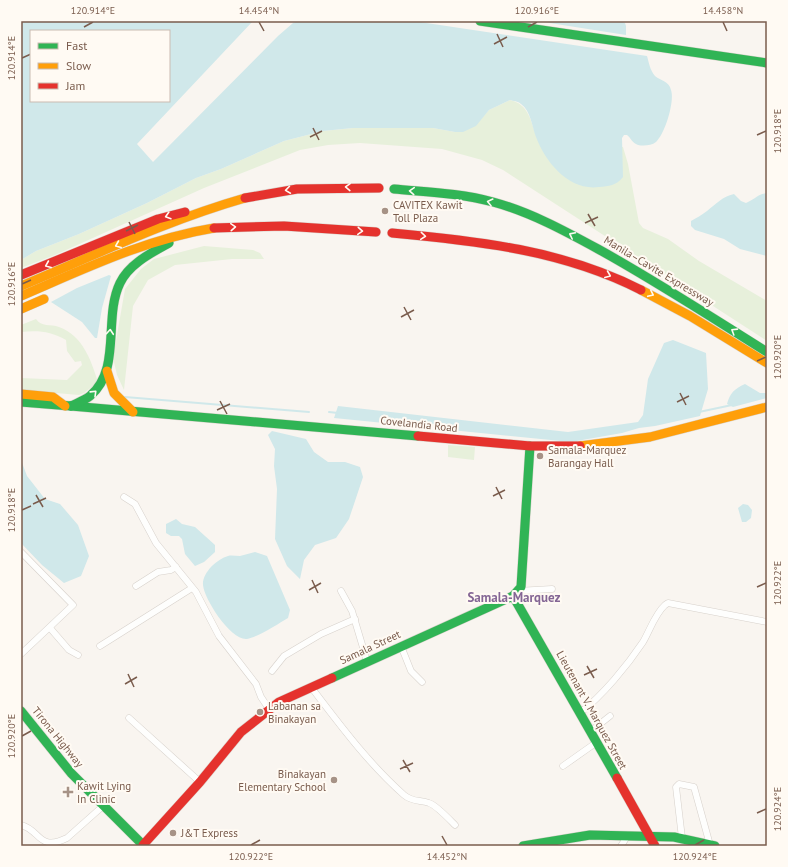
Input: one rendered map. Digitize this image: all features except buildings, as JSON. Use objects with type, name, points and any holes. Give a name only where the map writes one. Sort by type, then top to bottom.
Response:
[{"type":"main road","points":[[480,21],[767,63]]},
{"type":"main road","points":[[21,296],[35,285],[206,210],[238,200],[290,190],[334,187],[379,188]]},
{"type":"main road","name":"Manila–Cavite Expressway","points":[[394,190],[442,193],[482,200],[511,208],[543,221],[646,275],[767,352]]},
{"type":"main road","points":[[21,275],[158,219],[180,213],[206,210]]},
{"type":"main road","points":[[21,286],[35,285],[132,250],[182,234],[224,227],[265,226],[376,232]]},
{"type":"main road","name":"Manila–Cavite Expressway","points":[[392,233],[460,239],[509,246],[577,263],[619,279],[670,304],[767,363]]},
{"type":"main road","points":[[68,406],[85,400],[96,392],[103,382],[107,370],[113,306],[120,282],[140,261],[182,234]]},
{"type":"main road","points":[[21,309],[44,299]]},
{"type":"main road","points":[[107,370],[114,393],[133,412]]},
{"type":"main road","name":"Covelandia Road","points":[[21,394],[53,397],[68,406]]},
{"type":"main road","name":"Covelandia Road","points":[[21,402],[565,448],[600,445],[673,432],[767,407]]},
{"type":"main road","points":[[515,594],[521,587],[522,583],[530,446]]},
{"type":"main road","name":"Samala Street","points":[[143,845],[200,782],[241,732],[269,709],[311,687],[515,594]]},
{"type":"main road","name":"Lieutenant V. Marquez Street","points":[[515,594],[654,846]]},
{"type":"main road","name":"Tirona Highway","points":[[21,711],[72,773],[143,845]]},
{"type":"main road","points":[[523,846],[590,835],[682,838],[712,845]]},
{"type":"street","points":[[124,497],[135,504],[150,534],[192,588],[219,636],[256,684],[260,697],[269,709]]},
{"type":"street","points":[[21,552],[73,604],[72,607],[21,654]]},
{"type":"street","points":[[136,586],[158,572],[171,570],[176,567]]},
{"type":"street","points":[[100,646],[192,588]]},
{"type":"street","points":[[515,594],[552,589]]},
{"type":"street","points":[[341,591],[355,619],[367,661]]},
{"type":"street","points":[[580,713],[594,702],[624,666],[642,642],[665,605],[668,603],[767,622]]},
{"type":"street","points":[[272,671],[284,656],[321,634],[355,619]]},
{"type":"street","points":[[50,628],[69,650],[78,655]]},
{"type":"street","points":[[401,646],[411,671],[422,682]]},
{"type":"street","points":[[311,687],[350,739],[384,776],[405,796],[416,802],[431,803],[455,825]]},
{"type":"street","points":[[590,731],[610,716]]},
{"type":"street","points":[[129,718],[200,782]]},
{"type":"street","points":[[563,766],[597,742]]},
{"type":"street","points":[[682,838],[676,786],[679,784],[694,787],[712,845]]},
{"type":"street","points":[[21,825],[25,826],[43,841],[50,843],[61,841],[67,838],[103,806]]},
{"type":"street","points":[[621,846],[628,836]]},
{"type":"green space","points":[[510,100],[521,105],[528,114],[537,138],[623,147],[628,164],[639,223],[643,228],[668,239],[699,261],[767,301],[767,341],[503,170],[482,160],[442,149],[360,143],[328,145],[300,150],[204,188],[55,255],[21,268],[21,260],[36,251],[79,234],[147,203],[196,178],[221,169],[284,141],[323,131],[353,128],[433,128],[455,132],[480,120],[489,110]]},
{"type":"green space","points":[[204,246],[253,250],[260,253],[264,259],[232,259],[175,265],[148,280],[133,306],[124,390],[117,375],[113,358],[125,289],[141,269],[154,259]]},
{"type":"green space","points":[[36,319],[38,322],[43,324],[59,327],[74,336],[89,357],[98,382],[79,395],[21,390],[21,378],[67,380],[82,365],[81,361],[75,362],[67,351],[66,340],[44,332],[21,332],[21,325]]},
{"type":"green space","points":[[448,445],[475,447],[474,460],[448,457]]},
{"type":"water","points":[[21,21],[253,21],[137,144],[153,162],[278,36],[293,23],[299,21],[413,21],[647,56],[653,74],[657,78],[667,83],[671,90],[672,102],[666,125],[656,142],[645,146],[634,143],[627,135],[624,135],[622,138],[623,177],[612,185],[588,187],[578,185],[560,173],[552,165],[540,147],[527,111],[520,103],[510,100],[489,110],[476,126],[463,132],[433,128],[353,128],[323,131],[284,141],[221,169],[196,178],[147,203],[79,234],[36,251],[21,260]]},
{"type":"water","points":[[537,21],[620,21],[625,23],[626,35]]},
{"type":"water","points":[[767,193],[767,256],[740,249],[724,239],[695,230],[691,226],[691,221],[726,197],[734,194],[741,201],[746,203]]},
{"type":"water","points":[[109,275],[111,276],[102,308],[97,338],[95,338],[82,322],[51,302],[77,288]]},
{"type":"water","points":[[673,340],[706,353],[708,389],[700,416],[639,428],[622,433],[571,442],[441,429],[438,424],[429,424],[424,427],[334,418],[338,406],[568,432],[638,422],[643,415],[648,379],[664,343]]},
{"type":"water","points":[[745,384],[760,393],[767,393],[767,398],[733,407],[727,404],[733,392]]},
{"type":"water","points":[[272,431],[306,439],[314,452],[328,462],[345,462],[360,467],[363,477],[349,519],[336,538],[315,545],[304,560],[300,579],[287,566],[275,539],[277,489],[274,466],[275,449],[268,435]]},
{"type":"water","points":[[21,460],[27,476],[45,499],[60,504],[78,525],[89,556],[81,576],[64,583],[42,565],[21,543]]},
{"type":"water","points":[[743,504],[748,505],[752,510],[751,518],[746,522],[742,522],[738,508]]},
{"type":"water","points":[[176,519],[182,524],[195,527],[215,545],[215,552],[204,562],[195,566],[185,554],[182,539],[179,536],[171,536],[166,533],[166,524]]},
{"type":"water","points":[[255,552],[267,556],[290,610],[288,618],[262,633],[247,639],[241,638],[234,633],[219,618],[208,600],[203,585],[203,580],[211,567],[219,560],[229,556],[240,556]]},
{"type":"waterway","points":[[125,397],[309,412]]},
{"type":"waterway","points":[[699,412],[732,405]]},
{"type":"waterway","points":[[329,412],[338,413]]},
{"type":"traffic: fast","points":[[480,21],[767,63]]},
{"type":"traffic: fast","points":[[394,189],[444,193],[481,199],[507,206],[547,222],[620,261],[767,352]]},
{"type":"traffic: fast","points":[[71,406],[90,396],[100,385],[106,372],[111,342],[115,297],[124,276],[141,260],[169,243]]},
{"type":"traffic: fast","points":[[21,402],[71,406]]},
{"type":"traffic: fast","points":[[71,406],[418,436]]},
{"type":"traffic: fast","points":[[332,678],[513,596],[521,587],[530,446]]},
{"type":"traffic: fast","points":[[513,596],[617,778]]},
{"type":"traffic: fast","points":[[21,711],[71,773],[144,846]]},
{"type":"traffic: fast","points":[[523,846],[590,835],[674,837],[715,846]]},
{"type":"traffic: slow","points":[[21,286],[160,227],[245,198]]},
{"type":"traffic: slow","points":[[21,296],[140,247],[164,239],[214,228]]},
{"type":"traffic: slow","points":[[641,290],[690,316],[767,363]]},
{"type":"traffic: slow","points":[[21,309],[44,299]]},
{"type":"traffic: slow","points":[[107,371],[114,393],[133,412]]},
{"type":"traffic: slow","points":[[21,394],[53,397],[65,406]]},
{"type":"traffic: slow","points":[[580,446],[650,437],[767,407]]},
{"type":"traffic: jam","points":[[245,198],[297,189],[379,188]]},
{"type":"traffic: jam","points":[[21,275],[158,219],[185,212]]},
{"type":"traffic: jam","points":[[214,228],[284,226],[376,232]]},
{"type":"traffic: jam","points":[[392,233],[488,244],[551,256],[611,276],[641,290]]},
{"type":"traffic: jam","points":[[418,436],[530,446],[580,446]]},
{"type":"traffic: jam","points":[[143,845],[200,782],[241,732],[279,702],[332,678]]},
{"type":"traffic: jam","points":[[617,778],[655,846]]},
{"type":"place","name":"CAVITEX Kawit Toll Plaza","points":[[385,211]]},
{"type":"place","name":"Samala-Marquez Barangay Hall","points":[[540,456]]},
{"type":"place","name":"Labanan sa Binakayan","points":[[260,712]]},
{"type":"place","name":"Binakayan Elementary School","points":[[334,780]]},
{"type":"place","name":"Kawit Lying In Clinic","points":[[68,792]]},
{"type":"place","name":"J&T Express","points":[[173,833]]},
{"type":"district","name":"Samala-Marquez","points":[[514,597]]}]
